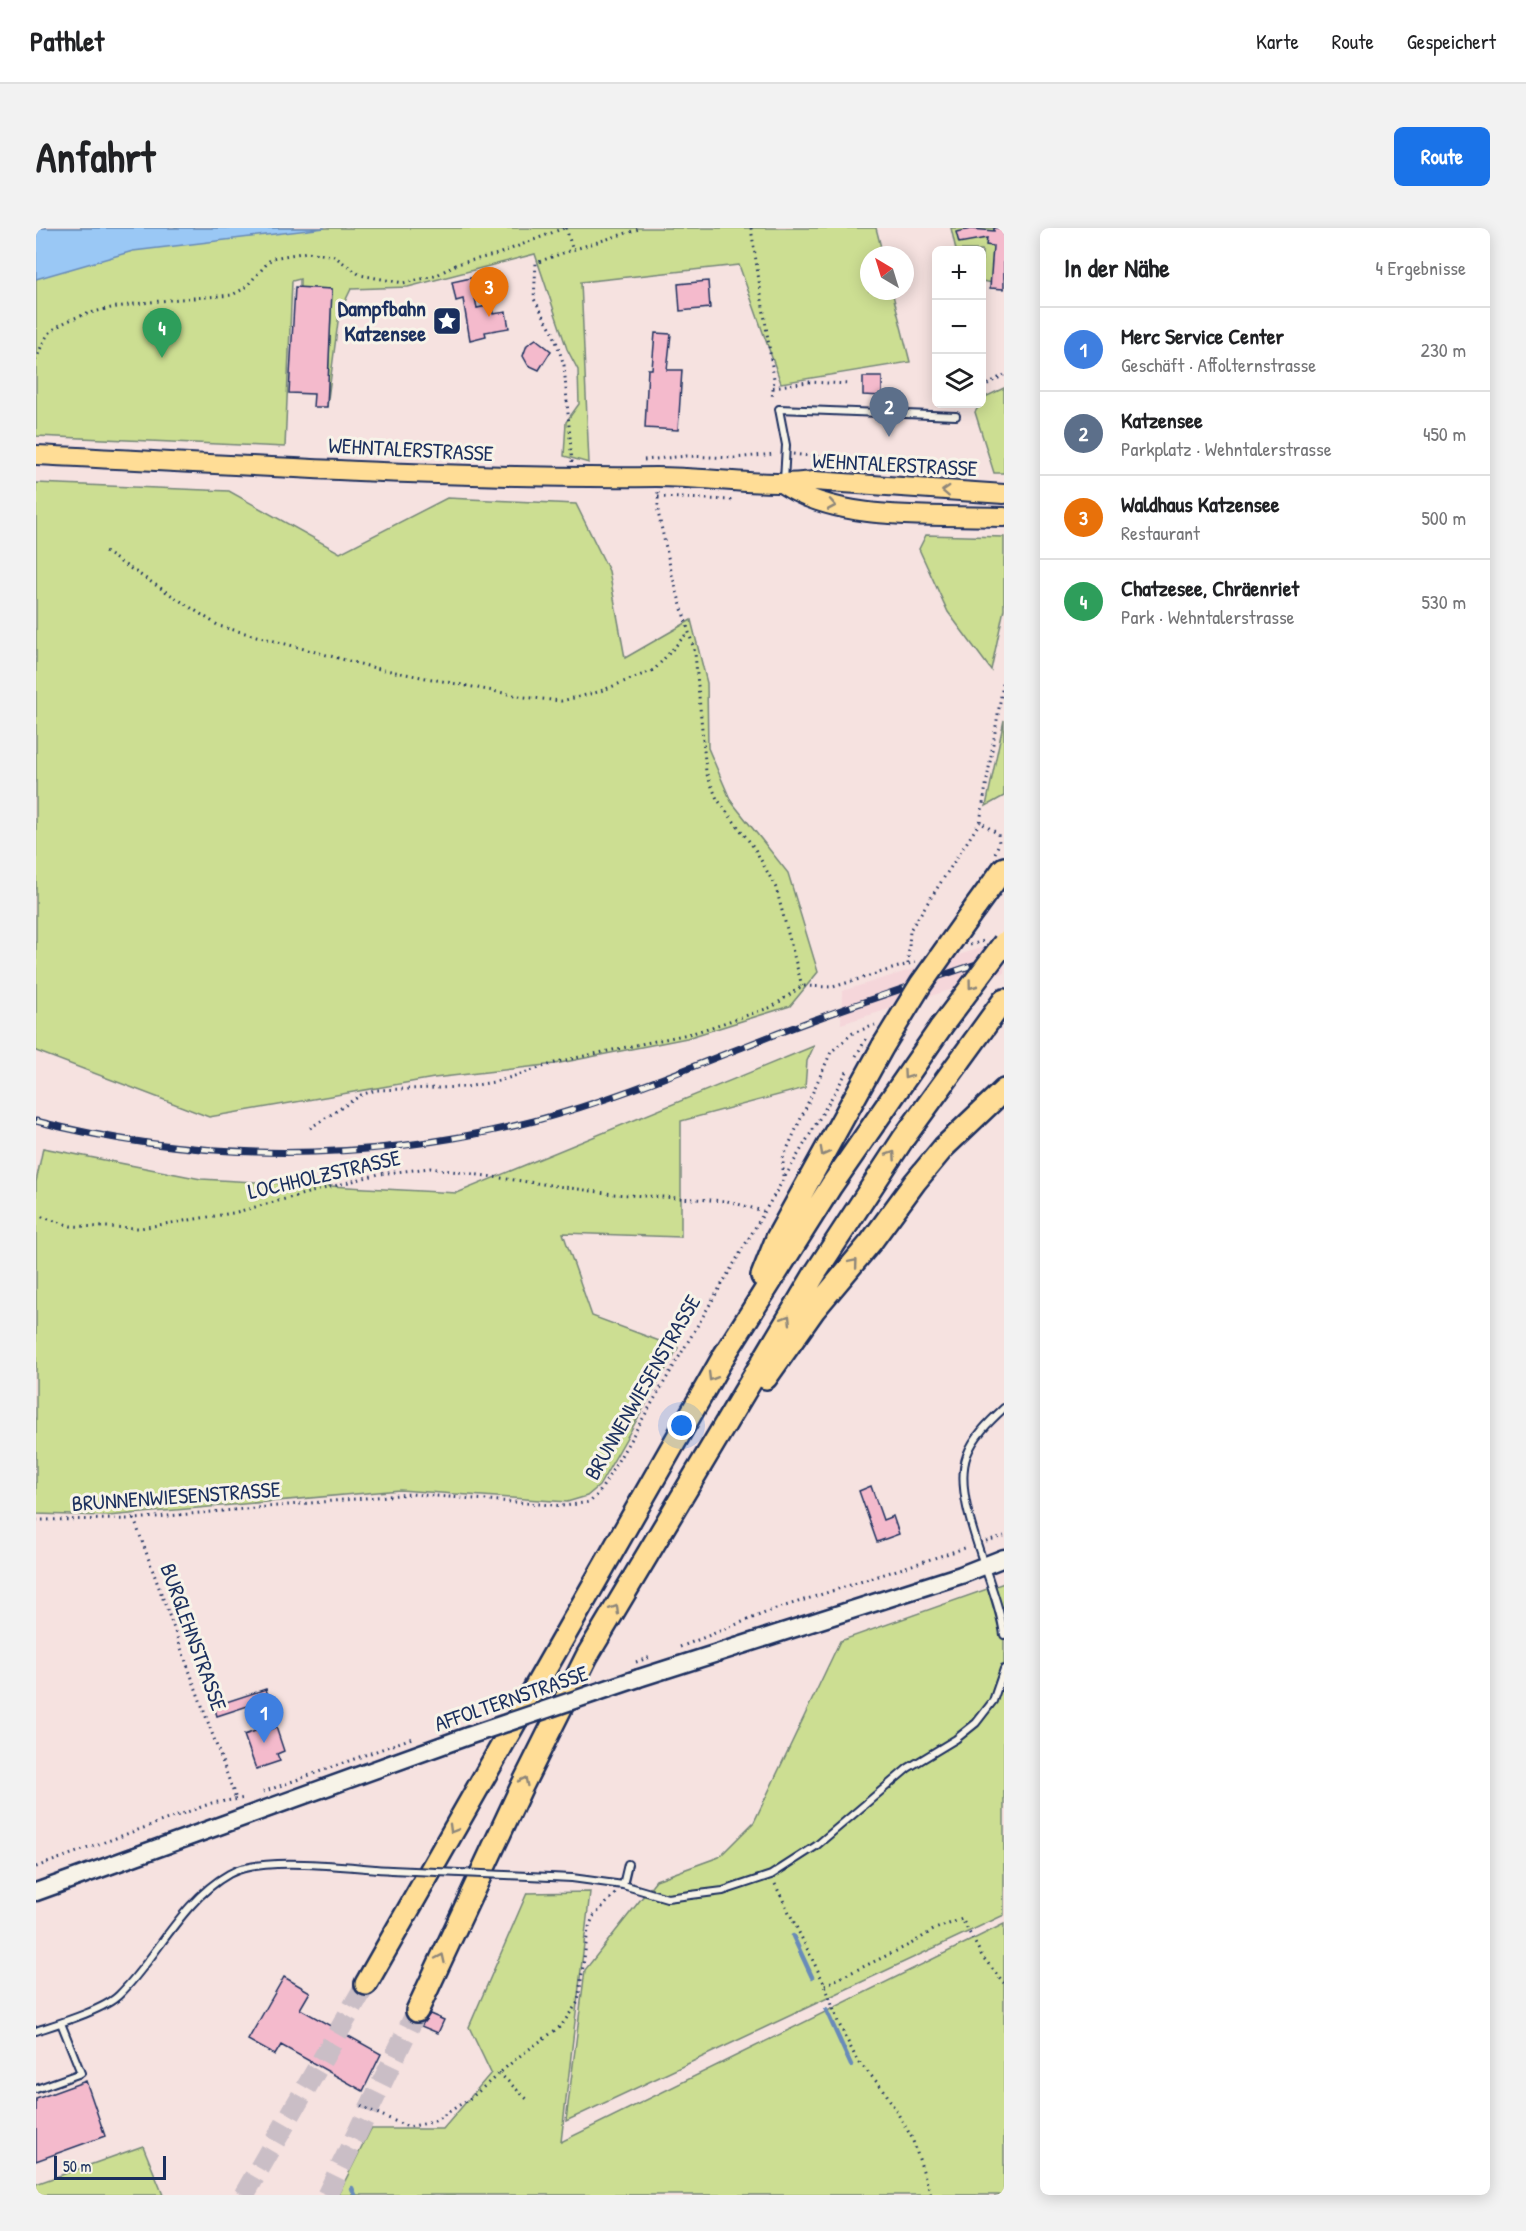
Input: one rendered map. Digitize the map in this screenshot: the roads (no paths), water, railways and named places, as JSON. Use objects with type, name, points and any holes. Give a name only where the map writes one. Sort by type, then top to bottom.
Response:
[{"type":"highway","points":[[742,1326],[777,1238],[883,1046],[921,984],[975,908],[999,861]]},
{"type":"highway","points":[[366,1984],[742,1326],[831,1186],[941,1027],[1004,943]]},
{"type":"highway","points":[[417,2011],[521,1788],[587,1656],[853,1214],[1000,1004]]},
{"type":"highway","points":[[682,1496],[719,1452],[763,1382],[814,1310],[871,1242],[915,1182],[944,1148],[1004,1090]]},
{"type":"main road","name":"WEHNTALERSTRASSE","points":[[36,455],[572,479],[658,477],[733,479],[784,485],[814,481],[1004,494]]},
{"type":"main road","name":"WEHNTALERSTRASSE","points":[[784,485],[802,497],[825,504],[883,513],[1004,517]]},
{"type":"street","name":"AFFOLTERNSTRASSE","points":[[36,1892],[468,1736],[1004,1558]]},
{"type":"lane","points":[[784,485],[786,446],[779,410],[956,416]]},
{"type":"lane","points":[[1004,1408],[980,1432],[967,1456],[963,1479],[965,1500],[986,1565],[1004,1635]]},
{"type":"lane","points":[[36,2031],[61,2023],[118,1997],[197,1901],[230,1873],[272,1864],[572,1878],[623,1885],[667,1898],[723,1891],[771,1875],[816,1846],[908,1768],[956,1739],[976,1723],[993,1701],[1004,1670]]},
{"type":"lane","points":[[623,1885],[628,1864]]},
{"type":"lane","points":[[36,2089],[81,2073],[61,2023]]},
{"type":"water","points":[[36,228],[325,228],[133,251],[36,279]]},
{"type":"waterway","points":[[793,1936],[812,1977]]},
{"type":"waterway","points":[[826,2010],[851,2065]]},
{"type":"waterway","points":[[352,2188],[355,2195]]},
{"type":"tunnel","points":[[244,2195],[366,1984]]},
{"type":"tunnel","points":[[327,2195],[417,2011]]},
{"type":"railway","points":[[36,1121],[98,1135],[160,1145],[222,1151],[348,1151],[410,1145],[472,1135],[534,1121],[596,1102],[832,1013],[1004,955]]},
{"type":"place","name":"Waldhaus Katzensee","points":[[489,317]]},
{"type":"place","name":"Dampfbahn Katzensee","points":[[447,321]]},
{"type":"place","name":"Chatzesee, Chräenriet","points":[[162,358]]},
{"type":"place","name":"Katzensee","points":[[889,437]]},
{"type":"place","name":"Merc Service Center","points":[[264,1743]]}]
